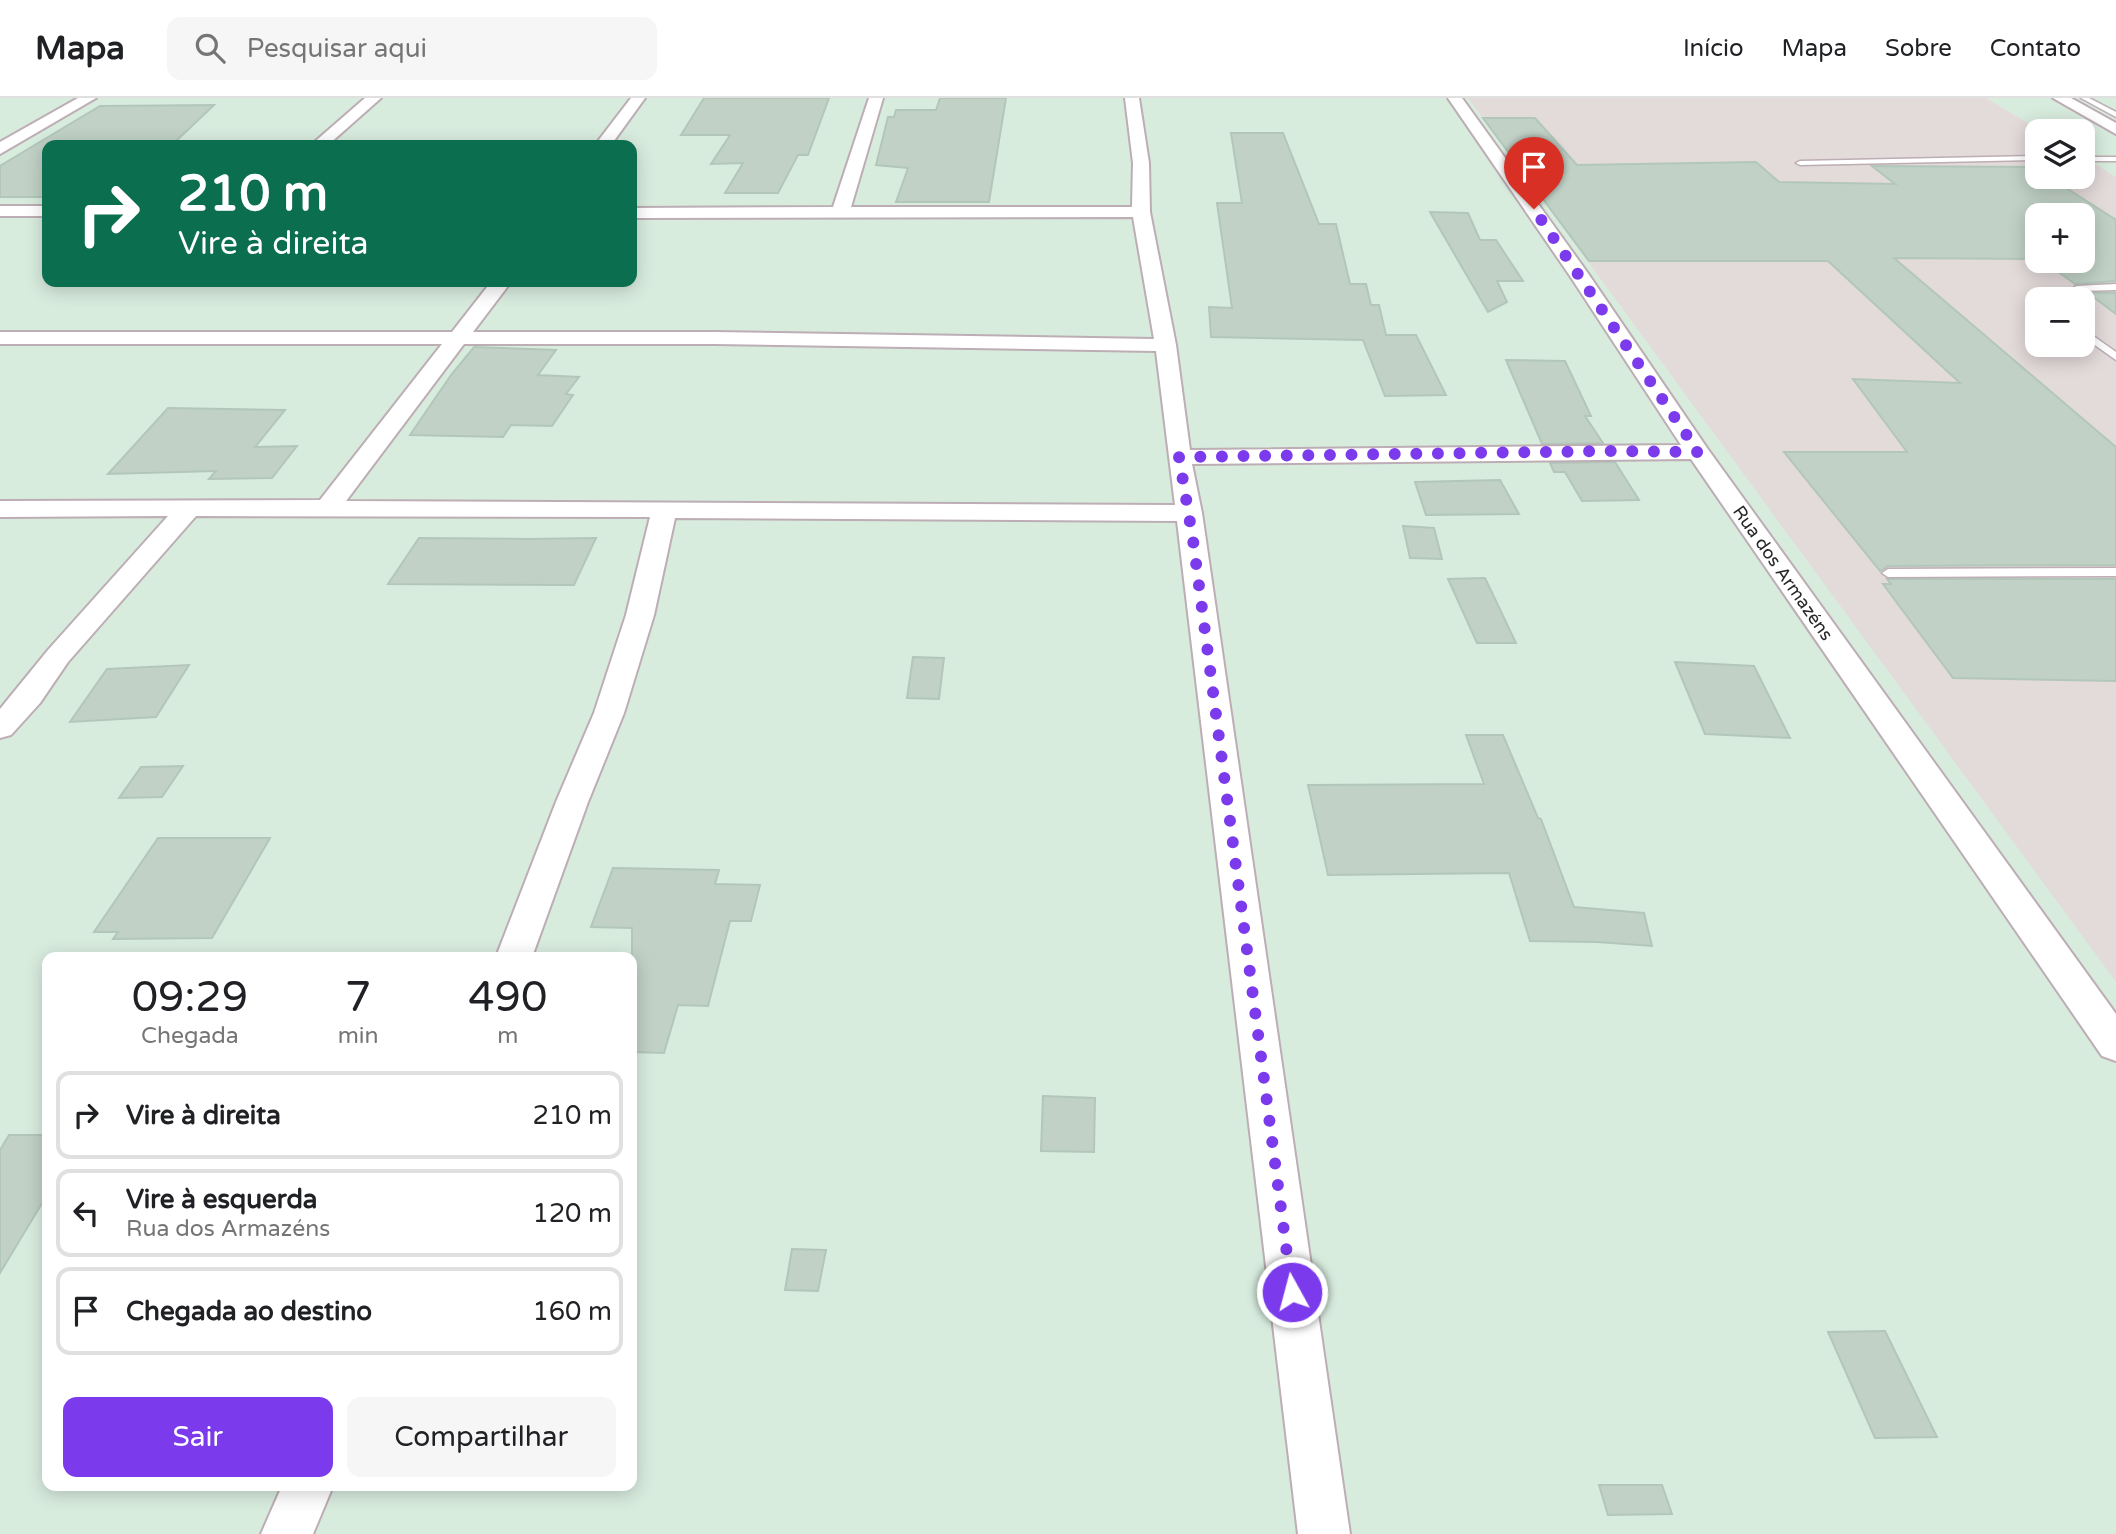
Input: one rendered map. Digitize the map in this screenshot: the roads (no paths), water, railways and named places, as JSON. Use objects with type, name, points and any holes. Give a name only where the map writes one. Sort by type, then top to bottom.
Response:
[{"type":"street","points":[[0,149],[89,98]]},
{"type":"street","points":[[325,140],[374,98]]},
{"type":"street","points":[[607,140],[638,98]]},
{"type":"street","points":[[840,214],[876,98]]},
{"type":"street","points":[[1132,98],[1141,163],[1141,212],[1166,345],[1324,1534]]},
{"type":"street","name":"Rua dos Armazéns","points":[[1455,98],[1580,276],[1698,452],[2116,1045]]},
{"type":"street","points":[[2060,98],[2116,129]]},
{"type":"street","points":[[0,211],[42,211]]},
{"type":"street","points":[[637,213],[1141,212]]},
{"type":"street","points":[[327,508],[497,287]]},
{"type":"street","points":[[0,338],[458,337],[1166,345]]},
{"type":"street","points":[[1179,457],[1698,452]]},
{"type":"street","points":[[0,509],[327,508],[1189,513]]},
{"type":"street","points":[[0,728],[29,696],[58,656],[189,509]]},
{"type":"street","points":[[516,952],[572,802],[609,713],[640,615],[664,511]]},
{"type":"street","points":[[287,1534],[305,1491]]},
{"type":"lane","points":[[2084,98],[2116,115]]},
{"type":"lane","points":[[1800,163],[2025,158]]},
{"type":"lane","points":[[2095,159],[2116,159]]},
{"type":"lane","points":[[2095,288],[2116,287]]},
{"type":"lane","points":[[2095,341],[2116,357]]},
{"type":"lane","points":[[1888,573],[2116,572]]}]
